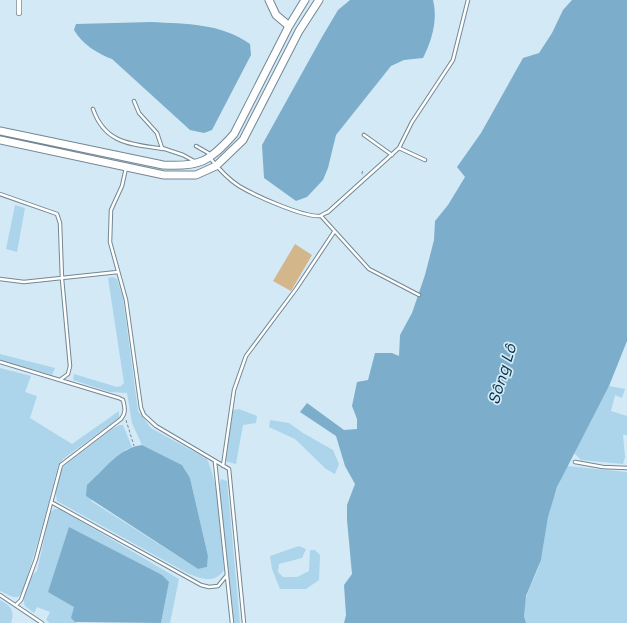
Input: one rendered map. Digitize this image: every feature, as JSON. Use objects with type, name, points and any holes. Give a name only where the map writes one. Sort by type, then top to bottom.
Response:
[{"type":"main road","points":[[269,0],[276,15],[289,26]]},
{"type":"main road","points":[[0,131],[163,165],[187,166],[198,164],[211,157],[234,134],[289,26],[305,0]]},
{"type":"main road","points":[[0,140],[164,175],[196,175],[216,166],[243,140],[299,31],[319,0]]},
{"type":"street","points":[[19,0],[19,14]]},
{"type":"lane","points":[[196,146],[211,157],[216,166],[238,186],[266,200],[311,215],[321,216],[328,212],[399,148],[412,122],[453,60],[468,0]]},
{"type":"lane","points":[[134,101],[139,113],[157,133],[164,150]]},
{"type":"lane","points":[[93,109],[100,126],[116,139],[183,155],[198,164]]},
{"type":"lane","points":[[364,135],[392,155]]},
{"type":"lane","points":[[399,148],[425,160]]},
{"type":"lane","points":[[126,168],[122,186],[111,210],[110,242],[126,300],[144,415],[156,426],[206,454],[215,462],[229,469],[244,623]]},
{"type":"lane","points":[[0,194],[57,214],[60,224],[62,279],[70,366],[68,374],[59,380]]},
{"type":"lane","points":[[321,216],[368,269],[419,295]]},
{"type":"lane","points":[[223,466],[234,390],[246,356],[296,289],[334,232]]},
{"type":"lane","points":[[0,279],[24,282],[118,272]]},
{"type":"lane","points":[[0,362],[119,398],[123,400],[125,406],[124,415],[61,464],[36,559],[21,600],[16,605]]},
{"type":"lane","points":[[215,462],[232,623]]},
{"type":"lane","points":[[575,462],[603,467],[627,468]]},
{"type":"lane","points":[[51,502],[201,585],[209,587],[218,586],[227,575]]},
{"type":"lane","points":[[0,595],[42,623]]},
{"type":"path","points":[[124,415],[134,446]]},
{"type":"shaded area","points":[[15,205],[25,208],[17,252],[6,249]]},
{"type":"shaded area","points":[[113,277],[117,279],[123,298],[138,411],[151,428],[207,459],[212,472],[220,513],[224,570],[212,579],[197,577],[187,573],[57,501],[57,483],[64,466],[112,429],[123,425],[132,447],[125,450],[91,501],[198,569],[207,567],[208,556],[190,478],[182,465],[142,445],[132,423],[127,393],[110,392],[73,380],[74,374],[117,387],[124,383],[108,278]]},
{"type":"shaded area","points":[[0,354],[55,368],[52,375],[0,360]]},
{"type":"shaded area","points":[[0,368],[31,376],[25,392],[37,396],[30,418],[72,444],[119,411],[119,418],[63,459],[58,466],[23,591],[18,597],[13,597],[0,591]]},
{"type":"shaded area","points":[[609,386],[625,389],[622,398],[615,395],[611,411],[627,416],[627,435],[623,435],[625,457],[623,464],[581,460],[574,453]]},
{"type":"shaded area","points":[[239,409],[257,416],[256,423],[243,425],[236,464],[225,461],[233,410]]},
{"type":"shaded area","points":[[270,420],[289,423],[303,433],[333,450],[339,464],[335,474],[326,469],[295,439],[269,427]]},
{"type":"shaded area","points":[[567,466],[627,472],[627,623],[526,623],[524,606],[526,598],[539,567],[547,522],[559,484]]},
{"type":"shaded area","points":[[221,479],[227,481],[240,623],[234,623],[219,486]]},
{"type":"shaded area","points":[[54,509],[60,509],[179,579],[170,623],[161,623],[169,582],[74,607],[76,623],[50,623],[46,620],[50,612],[37,607],[34,613],[25,606],[24,598],[26,587],[31,577],[37,571],[50,513]]},
{"type":"shaded area","points":[[299,546],[306,549],[302,558],[279,564],[278,572],[283,577],[297,577],[309,571],[310,550],[315,550],[320,555],[319,580],[306,589],[280,589],[272,569],[270,556]]},
{"type":"shaded area","points":[[0,600],[7,604],[11,609],[13,615],[11,623],[0,623]]},
{"type":"water","points":[[350,0],[433,0],[435,15],[433,30],[423,58],[404,60],[391,66],[336,135],[328,168],[323,180],[307,197],[296,201],[264,178],[262,145],[338,10]]},
{"type":"water","name":"Sông Lô","points":[[572,0],[627,0],[627,341],[609,386],[557,487],[548,517],[541,560],[526,596],[524,616],[526,623],[344,623],[346,615],[344,585],[352,574],[347,505],[355,484],[345,466],[336,436],[300,412],[307,403],[344,430],[357,429],[357,419],[352,406],[357,382],[368,380],[375,353],[392,353],[399,356],[400,335],[412,313],[425,275],[434,240],[435,221],[448,205],[465,177],[457,167],[481,133],[523,58],[539,53],[552,33],[563,10]]},
{"type":"water","points":[[151,22],[190,24],[215,28],[239,37],[250,44],[251,55],[212,130],[204,133],[190,130],[112,59],[96,51],[81,40],[74,30],[76,24]]},
{"type":"water","points":[[142,445],[182,465],[190,478],[208,556],[207,567],[198,569],[86,496],[87,485],[112,460],[126,450]]},
{"type":"water","points":[[69,527],[162,575],[169,582],[161,623],[75,622],[71,618],[74,607],[48,592]]},
{"type":"building","points":[[295,244],[312,255],[291,291],[273,281]]}]
